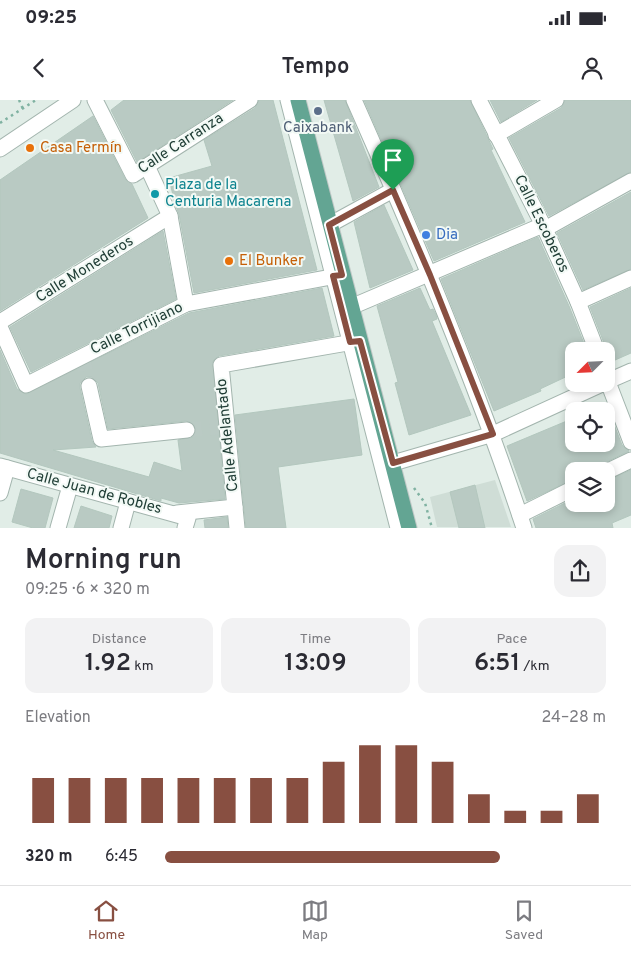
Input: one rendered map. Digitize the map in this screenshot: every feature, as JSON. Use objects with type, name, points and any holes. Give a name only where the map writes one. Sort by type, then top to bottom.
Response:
[{"type":"main road","points":[[298,100],[329,225],[338,276],[351,307],[355,342],[393,463],[409,528]]},
{"type":"street","points":[[0,149],[73,100]]},
{"type":"street","name":"Calle Carranza","points":[[95,100],[133,175],[250,100]]},
{"type":"street","points":[[288,100],[355,342],[398,528]]},
{"type":"street","points":[[354,100],[430,275],[493,434],[522,521],[565,494]]},
{"type":"street","name":"Calle Escoberos","points":[[480,100],[544,227],[578,302],[594,342]]},
{"type":"street","points":[[496,134],[556,100]]},
{"type":"street","points":[[146,166],[170,216],[186,304]]},
{"type":"street","points":[[351,307],[544,227],[631,181]]},
{"type":"street","points":[[329,225],[393,190]]},
{"type":"street","name":"Calle Monederos","points":[[0,322],[170,216]]},
{"type":"street","name":"Calle Torrijiano","points":[[0,327],[26,385],[186,304],[338,276]]},
{"type":"street","points":[[578,302],[631,278]]},
{"type":"street","name":"Calle Adelantado","points":[[237,528],[221,364],[355,342]]},
{"type":"street","points":[[615,377],[631,371]]},
{"type":"street","points":[[89,386],[102,439],[186,430]]},
{"type":"street","points":[[393,463],[493,434],[583,392]]},
{"type":"street","points":[[611,392],[631,442]]},
{"type":"street","points":[[615,468],[631,460]]},
{"type":"street","points":[[0,493],[3,467]]},
{"type":"street","name":"Calle Juan de Robles","points":[[3,467],[171,514],[187,523]]},
{"type":"street","points":[[58,528],[70,486]]},
{"type":"street","points":[[121,528],[128,502]]},
{"type":"street","points":[[171,514],[235,507]]},
{"type":"path","points":[[19,100],[23,108]]},
{"type":"path","points":[[0,123],[36,100]]},
{"type":"path","points":[[412,480],[414,488],[426,503],[432,528]]},
{"type":"shaded area","points":[[495,480],[511,527],[437,527],[430,497]]},
{"type":"building","points":[[124,100],[233,100],[137,162],[111,110]]},
{"type":"building","points":[[259,100],[273,100],[317,270],[194,293],[179,214],[169,178],[212,166],[204,140],[255,108]]},
{"type":"building","points":[[324,100],[345,100],[379,187],[353,201]]},
{"type":"building","points":[[364,100],[470,100],[525,222],[434,261]]},
{"type":"building","points":[[490,100],[537,100],[501,122]]},
{"type":"building","points":[[565,100],[631,100],[631,172],[549,216],[509,138],[561,108]]},
{"type":"building","points":[[93,116],[125,179],[132,184],[148,218],[0,311],[0,180]]},
{"type":"building","points":[[631,192],[631,269],[583,290],[557,233]]},
{"type":"building","points":[[384,205],[413,270],[370,288],[354,222]]},
{"type":"building","points":[[163,231],[176,299],[31,372],[10,327]]},
{"type":"building","points":[[538,237],[583,342],[565,342],[565,377],[540,389],[541,391],[494,411],[441,279]]},
{"type":"building","points":[[322,288],[334,336],[219,356],[213,361],[225,499],[179,503],[161,498],[161,501],[0,453],[0,350],[17,389],[26,394],[189,313]],"holes":[[[86,377],[92,377],[98,383],[108,429],[186,421],[194,424],[196,430],[193,437],[178,440],[182,471],[154,462],[149,477],[53,450],[96,447],[92,441],[80,388],[80,383]]]},
{"type":"building","points":[[420,288],[430,310],[433,309],[436,315],[437,319],[432,321],[471,415],[409,435],[395,383],[398,382],[377,306]]},
{"type":"building","points":[[631,288],[631,353],[615,360],[615,342],[604,342],[590,307]]},
{"type":"building","points":[[354,399],[362,455],[278,467],[286,528],[246,528],[235,415]]},
{"type":"building","points":[[565,422],[565,452],[615,452],[615,427],[622,445],[629,451],[606,462],[565,462],[565,483],[527,501],[507,446]]},
{"type":"building","points":[[631,470],[631,515],[612,523],[613,528],[536,528],[533,519],[565,503],[565,512],[615,512],[615,477]]},
{"type":"building","points":[[475,485],[485,528],[459,528],[450,492]]},
{"type":"building","points":[[21,489],[53,498],[45,528],[33,528],[12,522]]},
{"type":"building","points":[[81,506],[112,516],[109,528],[74,528]]},
{"type":"building","points":[[227,517],[228,528],[205,528],[204,520]]},
{"type":"tunnel","points":[[82,356],[89,386]]},
{"type":"tunnel","points":[[187,430],[227,426]]},
{"type":"place","name":"Caixabank","points":[[318,111]]},
{"type":"place","name":"Casa Fermín","points":[[30,148]]},
{"type":"place","name":"Plaza de la Centuria Macarena","points":[[155,194]]},
{"type":"place","name":"Dia","points":[[426,235]]},
{"type":"place","name":"El Bunker","points":[[229,261]]},
{"type":"route","points":[[393,190],[430,275],[493,434],[393,463],[360,341],[350,342],[333,276],[342,275],[329,225],[393,190]]}]
